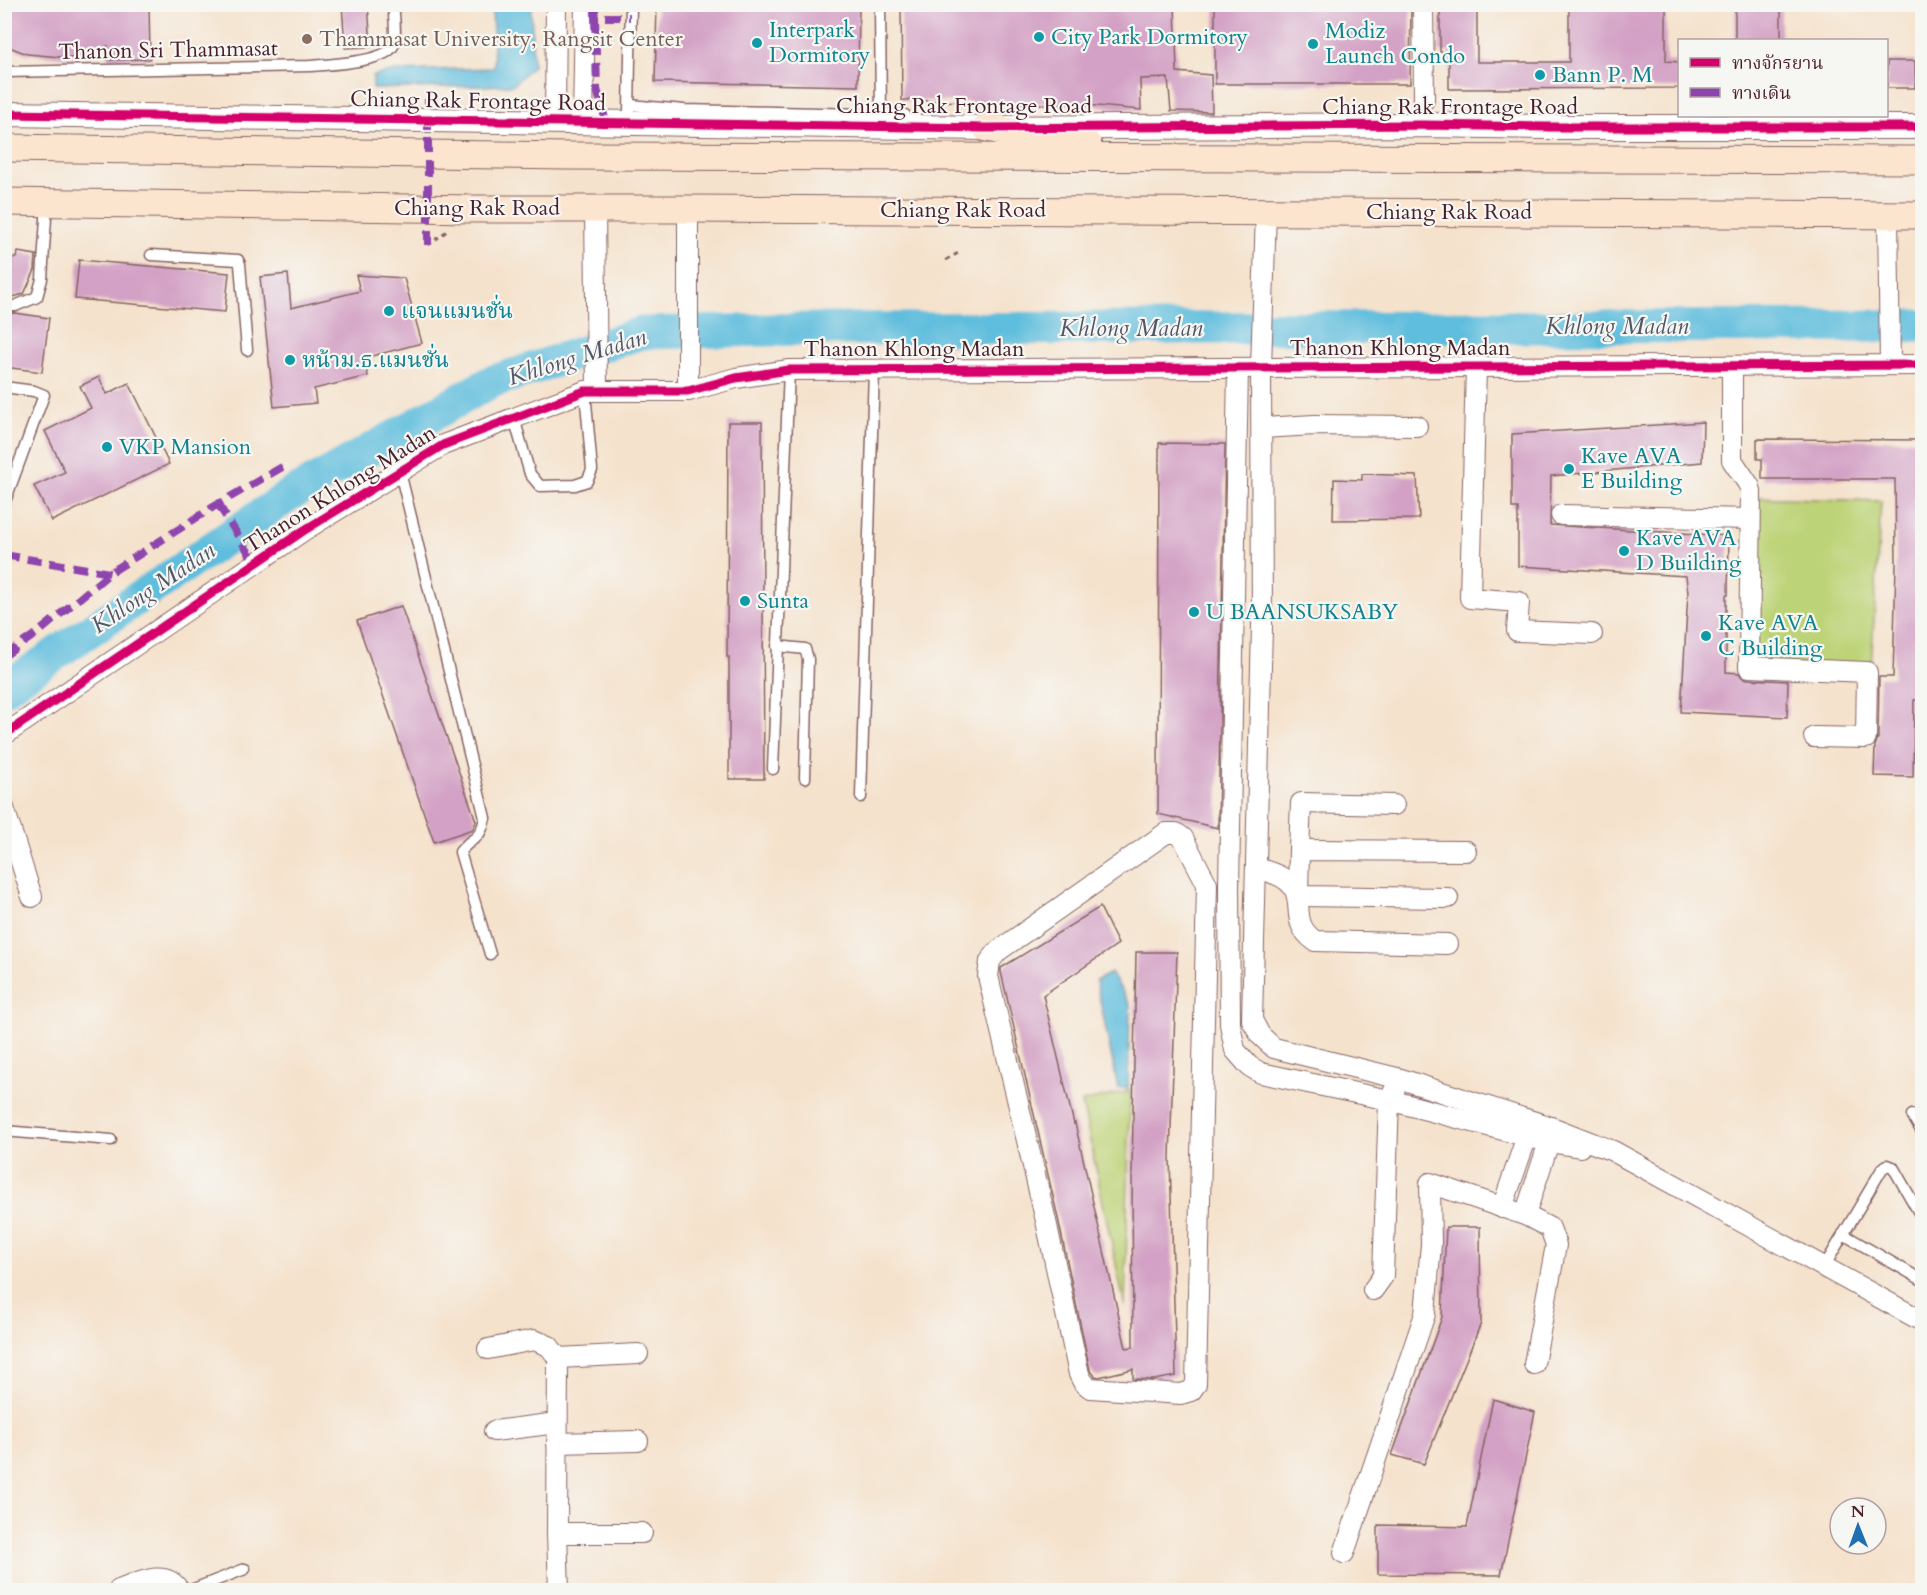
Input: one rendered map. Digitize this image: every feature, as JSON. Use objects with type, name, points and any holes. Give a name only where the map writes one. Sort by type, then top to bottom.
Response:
[{"type":"main road","points":[[987,128],[1085,145],[1199,159]]},
{"type":"main road","points":[[4,148],[566,156],[1923,160]]},
{"type":"main road","name":"Chiang Rak Road","points":[[4,202],[474,209],[1923,215]]},
{"type":"street","points":[[555,122],[556,4]]},
{"type":"street","points":[[583,122],[585,4]]},
{"type":"street","points":[[1423,4],[1424,112]]},
{"type":"street","name":"Chiang Rak Frontage Road","points":[[4,114],[555,122],[583,122],[629,114],[881,120],[987,128],[1211,126],[1424,112],[1557,127],[1923,127]]},
{"type":"street","points":[[593,385],[597,304],[595,208]]},
{"type":"street","points":[[688,209],[688,385]]},
{"type":"street","points":[[1266,211],[1261,361],[1262,627],[1252,1020],[1260,1035],[1274,1048],[1401,1079],[1531,1129],[1612,1151],[1923,1321]]},
{"type":"street","points":[[1888,214],[1890,359]]},
{"type":"street","name":"Thanon Khlong Madan","points":[[4,735],[303,531],[443,445],[593,385],[688,385],[789,370],[1238,368],[1261,361],[1476,367],[1732,366],[1890,359],[1923,365]]},
{"type":"street","points":[[1732,366],[1732,460],[1751,491],[1749,667],[1867,672],[1866,738],[1814,737]]},
{"type":"street","points":[[1476,367],[1470,598],[1519,602],[1516,631],[1592,634]]},
{"type":"street","points":[[1238,368],[1229,886],[1230,1024],[1235,1050],[1261,1073],[1531,1129]]},
{"type":"street","points":[[1262,428],[1324,425],[1418,426]]},
{"type":"street","points":[[1561,515],[1750,519]]},
{"type":"street","points":[[1394,805],[1301,803],[1298,896],[1304,934],[1315,941],[1447,944]]},
{"type":"street","points":[[4,808],[32,897]]},
{"type":"street","points":[[1166,833],[1176,833],[1183,838],[1207,884],[1196,1384],[1191,1391],[1181,1394],[1090,1388],[1079,1374],[1046,1221],[988,976],[990,961],[999,951],[1166,833]]},
{"type":"street","points":[[1299,850],[1466,851]]},
{"type":"street","points":[[1256,868],[1285,878],[1292,884],[1298,896]]},
{"type":"street","points":[[1207,884],[1255,888]]},
{"type":"street","points":[[1298,896],[1448,898]]},
{"type":"street","points":[[1230,1024],[1252,1020]]},
{"type":"street","points":[[1261,1073],[1274,1048]]},
{"type":"street","points":[[1373,1290],[1383,1276],[1389,1100],[1401,1079]]},
{"type":"street","points":[[1502,1208],[1531,1129]]},
{"type":"street","points":[[1525,1215],[1551,1135]]},
{"type":"street","points":[[1344,1553],[1425,1314],[1431,1244],[1430,1183],[1525,1215],[1550,1228],[1556,1245],[1534,1364]]},
{"type":"street","points":[[488,1349],[534,1340],[549,1346],[558,1358],[559,1590]]},
{"type":"street","points":[[558,1358],[638,1354]]},
{"type":"street","points":[[494,1431],[557,1423]]},
{"type":"street","points":[[557,1443],[638,1441]]},
{"type":"street","points":[[557,1533],[642,1533]]},
{"type":"street","points":[[119,1590],[150,1579],[165,1578],[176,1585],[179,1590]]},
{"type":"lane","name":"Thanon Sri Thammasat","points":[[4,72],[309,66],[355,61],[385,54],[392,49],[394,43],[393,4]]},
{"type":"lane","points":[[629,114],[631,4]]},
{"type":"lane","points":[[880,4],[881,120],[951,116]]},
{"type":"lane","points":[[1058,116],[1210,117],[1211,126]]},
{"type":"lane","points":[[4,306],[15,306],[37,297],[42,279],[47,203]]},
{"type":"lane","points":[[151,255],[238,260],[247,350]]},
{"type":"lane","points":[[861,797],[874,369]]},
{"type":"lane","points":[[772,769],[789,370]]},
{"type":"lane","points":[[514,418],[530,474],[540,486],[565,486],[587,481],[592,470],[593,385]]},
{"type":"lane","points":[[4,387],[34,391],[44,395],[4,504]]},
{"type":"lane","points":[[400,472],[485,818],[482,831],[460,852],[490,954]]},
{"type":"lane","points":[[777,646],[805,649],[808,659],[805,778]]},
{"type":"lane","points":[[1912,1115],[1923,1132]]},
{"type":"lane","points":[[4,1131],[111,1140]]},
{"type":"lane","points":[[1824,1267],[1882,1169],[1887,1166],[1893,1167],[1923,1218]]},
{"type":"lane","points":[[1843,1234],[1923,1280]]},
{"type":"lane","points":[[191,1590],[245,1569]]},
{"type":"path","points":[[946,260],[960,252]]},
{"type":"green space","points":[[1750,497],[1881,501],[1871,667],[1743,663]]},
{"type":"green space","points":[[1130,1091],[1125,1307],[1082,1102]]},
{"type":"water","points":[[492,5],[531,5],[533,66],[513,85],[373,89],[373,76],[396,71],[494,68]]},
{"type":"water","points":[[1111,973],[1130,1005],[1128,1088],[1118,1088],[1096,981]]},
{"type":"building","points":[[4,4],[149,4],[150,59],[108,60],[108,46],[72,58],[27,54],[4,45]]},
{"type":"building","points":[[342,4],[368,4],[371,47],[345,48]]},
{"type":"building","name":"Interpark Dormitory","points":[[657,4],[859,4],[858,86],[655,82]]},
{"type":"building","name":"City Park Dormitory","points":[[901,4],[1175,4],[1177,72],[1211,75],[1212,112],[1171,111],[1168,78],[1140,79],[1141,110],[1064,103],[1064,105],[902,100]]},
{"type":"building","name":"Modiz Launch Condo","points":[[1215,4],[1411,4],[1410,84],[1215,84]]},
{"type":"building","points":[[1440,4],[1477,4],[1477,62],[1569,62],[1569,4],[1666,4],[1666,61],[1678,62],[1678,88],[1449,89],[1449,52],[1440,52]]},
{"type":"building","points":[[1735,4],[1781,4],[1781,39],[1735,39]]},
{"type":"building","points":[[1888,61],[1915,61],[1915,88],[1888,88]]},
{"type":"building","points":[[18,252],[36,255],[35,270],[24,294],[8,298],[10,289],[4,288],[4,257],[17,258]]},
{"type":"building","points":[[79,260],[229,273],[225,312],[75,299]]},
{"type":"building","points":[[288,274],[291,308],[360,291],[356,275],[404,278],[422,343],[364,358],[368,376],[314,389],[316,403],[274,407],[260,277]]},
{"type":"building","points":[[8,314],[49,318],[42,372],[4,367],[4,341]]},
{"type":"building","name":"VKP Mansion","points":[[99,377],[107,394],[129,383],[169,464],[52,521],[34,486],[65,472],[45,431],[91,408],[80,386]]},
{"type":"building","points":[[728,422],[762,422],[764,779],[729,779]]},
{"type":"building","points":[[1703,422],[1702,462],[1551,476],[1550,525],[1729,536],[1726,672],[1739,673],[1748,679],[1788,681],[1787,717],[1681,712],[1688,593],[1686,576],[1518,566],[1518,508],[1512,508],[1512,434]]},
{"type":"building","points":[[1757,439],[1923,440],[1923,699],[1914,700],[1913,777],[1874,776],[1875,746],[1878,738],[1879,677],[1893,677],[1896,564],[1895,479],[1762,479],[1762,459],[1757,459]]},
{"type":"building","name":"U BAANSUKSABY","points":[[1159,443],[1225,444],[1218,828],[1158,814]]},
{"type":"building","points":[[1362,474],[1417,476],[1419,519],[1333,520],[1334,479],[1362,480]]},
{"type":"building","points":[[401,606],[476,821],[473,829],[434,842],[357,621]]},
{"type":"building","points":[[1100,907],[1118,944],[1043,995],[1075,1123],[1126,1348],[1133,1347],[1132,1173],[1136,952],[1177,952],[1170,1157],[1176,1376],[1154,1380],[1133,1379],[1133,1369],[1099,1377],[1090,1370],[1058,1218],[1001,972],[1001,968]]},
{"type":"building","points":[[1446,1227],[1480,1227],[1481,1323],[1424,1464],[1392,1455],[1442,1317]]},
{"type":"building","points":[[1493,1399],[1535,1412],[1501,1575],[1378,1574],[1378,1525],[1467,1527]]},
{"type":"waterway","name":"Khlong Madan","points":[[4,689],[290,495],[491,382],[641,333],[808,329],[1922,326]]},
{"type":"marked path","points":[[595,4],[595,17],[630,17]]},
{"type":"marked path","points":[[595,17],[597,89],[606,122]]},
{"type":"marked path","points":[[428,99],[428,245]]},
{"type":"marked path","points":[[4,656],[40,631],[110,573],[218,504],[289,463]]},
{"type":"marked path","points":[[218,504],[256,564]]},
{"type":"marked path","points":[[4,555],[110,573]]},
{"type":"cycle path","points":[[4,114],[986,128],[1423,125],[1922,127]]},
{"type":"cycle path","points":[[4,735],[303,531],[443,445],[585,391],[688,391],[736,378],[789,370],[1922,365]]},
{"type":"place","name":"City Park Dormitory","points":[[1039,37]]},
{"type":"place","name":"Thammasat University, Rangsit Center","points":[[307,39]]},
{"type":"place","name":"Interpark Dormitory","points":[[757,43]]},
{"type":"place","name":"Modiz Launch Condo","points":[[1313,44]]},
{"type":"place","name":"Bann P. M","points":[[1540,75]]},
{"type":"place","name":"แจนแมนชั่น","points":[[389,311]]},
{"type":"place","name":"หน้าม.ธ.แมนชั่น","points":[[290,360]]},
{"type":"place","name":"VKP Mansion","points":[[107,447]]},
{"type":"place","name":"Kave AVA E Building","points":[[1569,469]]},
{"type":"place","name":"Kave AVA D Building","points":[[1624,551]]},
{"type":"place","name":"Sunta","points":[[745,601]]},
{"type":"place","name":"U BAANSUKSABY","points":[[1194,612]]},
{"type":"place","name":"Kave AVA C Building","points":[[1706,636]]}]
